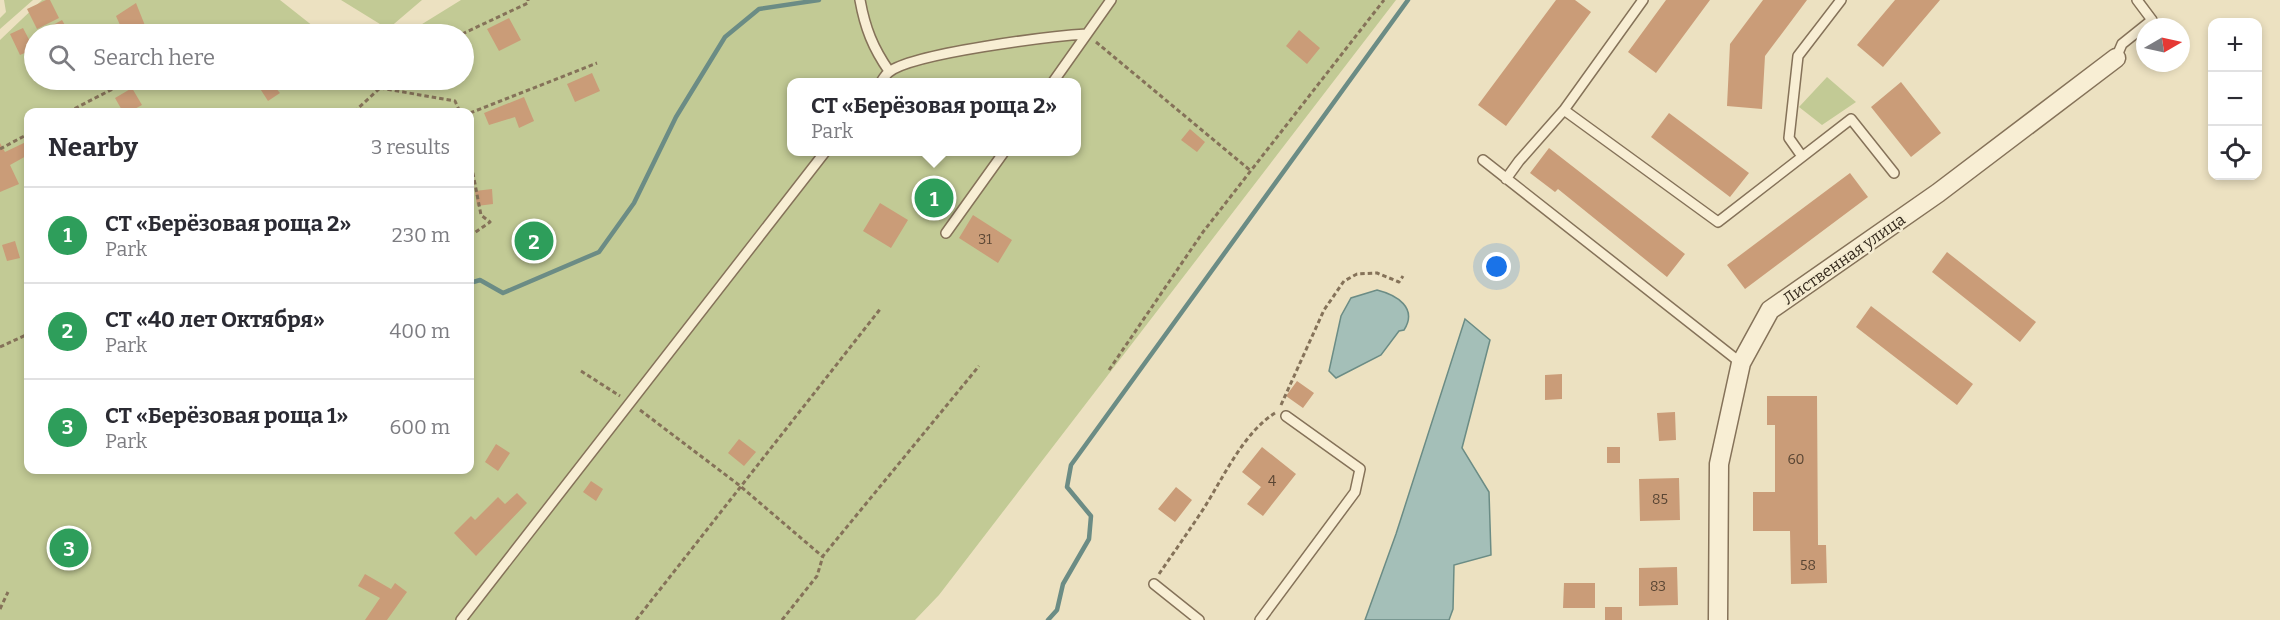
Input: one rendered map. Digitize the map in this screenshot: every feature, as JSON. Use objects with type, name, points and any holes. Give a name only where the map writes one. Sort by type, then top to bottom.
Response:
[{"type":"street","name":"Лиственная улица","points":[[1718,620],[1719,464],[1741,363],[1770,310],[1938,193],[2116,58]]},
{"type":"lane","points":[[860,0],[864,27],[876,52],[889,71]]},
{"type":"lane","points":[[1056,78],[1112,0]]},
{"type":"lane","points":[[1506,179],[1519,160],[1564,110],[1643,0]]},
{"type":"lane","points":[[1801,155],[1789,138],[1798,56],[1840,0]]},
{"type":"lane","points":[[2116,58],[2122,44],[2152,20],[2137,0]]},
{"type":"lane","points":[[884,78],[889,71],[925,59],[1046,36],[1087,34]]},
{"type":"lane","points":[[1564,110],[1718,222],[1801,155],[1851,119],[1894,172]]},
{"type":"lane","points":[[461,620],[822,156]]},
{"type":"lane","points":[[946,233],[1001,156]]},
{"type":"lane","points":[[1483,160],[1741,363]]},
{"type":"lane","points":[[1260,620],[1355,492],[1360,469],[1286,416]]},
{"type":"lane","points":[[1154,584],[1198,620]]},
{"type":"path","points":[[474,28],[528,3],[528,0]]},
{"type":"path","points":[[1109,370],[1203,232],[1384,0]]},
{"type":"path","points":[[1087,34],[1251,171]]},
{"type":"path","points":[[474,111],[597,63]]},
{"type":"path","points":[[76,108],[111,90]]},
{"type":"path","points":[[358,108],[378,90]]},
{"type":"path","points":[[392,90],[455,101],[458,108]]},
{"type":"path","points":[[0,149],[24,136]]},
{"type":"path","points":[[474,179],[481,215],[490,222],[474,233]]},
{"type":"path","points":[[1154,584],[1156,577],[1204,507],[1230,461],[1239,454],[1263,420],[1275,413],[1283,401],[1285,392],[1296,376],[1324,310],[1344,281],[1357,274],[1377,273],[1399,282],[1403,276]]},
{"type":"path","points":[[636,620],[739,485],[881,308]]},
{"type":"path","points":[[0,347],[24,338]]},
{"type":"path","points":[[782,620],[817,576],[823,556],[979,366]]},
{"type":"path","points":[[581,371],[629,402],[739,485],[823,556]]},
{"type":"path","points":[[0,609],[8,592]]},
{"type":"green space","points":[[4,0],[33,0],[0,29],[0,18],[6,12]]},
{"type":"green space","points":[[42,0],[280,0],[310,24],[24,24],[24,90],[474,90],[474,24],[422,24],[461,0],[1396,0],[939,595],[915,620],[0,620],[0,40]]},
{"type":"green space","points":[[341,0],[422,0],[394,24],[380,24]]},
{"type":"green space","points":[[1827,77],[1856,102],[1822,125],[1799,107]]},
{"type":"water","points":[[1377,290],[1392,295],[1403,304],[1407,309],[1408,322],[1404,330],[1399,331],[1381,355],[1336,378],[1329,371],[1341,316],[1351,298]]},
{"type":"water","points":[[1465,319],[1490,340],[1462,448],[1489,492],[1491,555],[1454,565],[1453,609],[1449,620],[1365,620],[1396,534]]},
{"type":"building","points":[[50,0],[59,18],[47,24],[34,24],[27,9]]},
{"type":"building","points":[[1556,0],[1575,0],[1591,12],[1506,126],[1478,105]]},
{"type":"building","points":[[1666,0],[1710,0],[1656,73],[1628,52]]},
{"type":"building","points":[[1763,0],[1807,0],[1765,56],[1762,109],[1727,106],[1730,44]]},
{"type":"building","points":[[1895,0],[1940,0],[1883,67],[1857,45]]},
{"type":"building","points":[[136,3],[144,24],[120,24],[116,16]]},
{"type":"building","points":[[509,18],[521,40],[499,51],[487,29]]},
{"type":"building","points":[[23,28],[24,53],[20,55],[10,34]]},
{"type":"building","points":[[1299,30],[1320,48],[1307,64],[1286,46]]},
{"type":"building","points":[[592,73],[600,91],[575,102],[567,84]]},
{"type":"building","points":[[1901,82],[1941,133],[1911,157],[1871,107]]},
{"type":"building","points":[[129,90],[133,90],[142,105],[136,108],[121,108],[115,98]]},
{"type":"building","points":[[261,90],[277,90],[280,93],[268,101]]},
{"type":"building","points":[[524,97],[534,121],[519,128],[515,117],[489,125],[484,113]]},
{"type":"building","points":[[1669,113],[1749,173],[1730,197],[1651,137]]},
{"type":"building","points":[[1190,129],[1205,142],[1197,152],[1181,140]]},
{"type":"building","points":[[0,143],[5,152],[24,143],[24,157],[10,165],[19,184],[0,192]]},
{"type":"building","points":[[1549,148],[1685,254],[1667,277],[1558,189],[1555,192],[1530,173]]},
{"type":"building","points":[[1850,173],[1868,197],[1745,289],[1727,265]]},
{"type":"building","points":[[492,189],[493,204],[477,206],[475,191]]},
{"type":"building","points":[[880,203],[908,220],[891,248],[863,231]]},
{"type":"building","points":[[973,215],[1012,240],[998,263],[959,238]]},
{"type":"building","points":[[15,241],[20,258],[7,261],[2,245]]},
{"type":"building","points":[[1947,252],[2036,322],[2020,342],[1932,272]]},
{"type":"building","points":[[1871,306],[1973,384],[1957,405],[1856,327]]},
{"type":"building","points":[[1562,374],[1562,399],[1545,400],[1545,375]]},
{"type":"building","points":[[1297,381],[1314,393],[1303,408],[1286,396]]},
{"type":"building","points":[[1767,396],[1817,396],[1818,545],[1826,545],[1827,583],[1791,584],[1790,531],[1753,531],[1753,492],[1775,492],[1775,425],[1767,425]]},
{"type":"building","points":[[1675,412],[1676,440],[1659,441],[1657,413]]},
{"type":"building","points":[[739,439],[756,452],[744,466],[728,453]]},
{"type":"building","points":[[496,444],[510,453],[498,471],[485,462]]},
{"type":"building","points":[[1262,447],[1296,474],[1263,516],[1247,504],[1261,487],[1242,472]]},
{"type":"building","points":[[1607,447],[1620,447],[1620,463],[1607,463]]},
{"type":"building","points":[[1679,478],[1680,520],[1640,521],[1639,479]]},
{"type":"building","points":[[591,481],[603,489],[596,501],[583,492]]},
{"type":"building","points":[[1176,487],[1192,500],[1175,522],[1158,509]]},
{"type":"building","points":[[517,493],[527,503],[476,556],[454,533],[471,516],[475,520],[498,497],[505,504]]},
{"type":"building","points":[[1677,567],[1678,605],[1639,606],[1639,568]]},
{"type":"building","points":[[365,574],[391,589],[395,583],[407,592],[387,620],[365,620],[380,598],[358,586]]},
{"type":"building","points":[[1564,583],[1595,583],[1595,608],[1563,608]]},
{"type":"building","points":[[1605,607],[1622,607],[1622,620],[1605,620]]},
{"type":"waterway","points":[[474,282],[480,280],[503,293],[599,252],[634,203],[676,117],[725,37],[759,9],[819,0]]},
{"type":"waterway","points":[[1048,620],[1057,610],[1063,584],[1089,539],[1091,516],[1067,487],[1071,465],[1408,0]]},
{"type":"place","name":"СТ «Берёзовая роща 2»","points":[[934,198]]},
{"type":"place","name":"СТ «40 лет Октября»","points":[[534,241]]},
{"type":"place","name":"СТ «Берёзовая роща 1»","points":[[69,548]]}]
